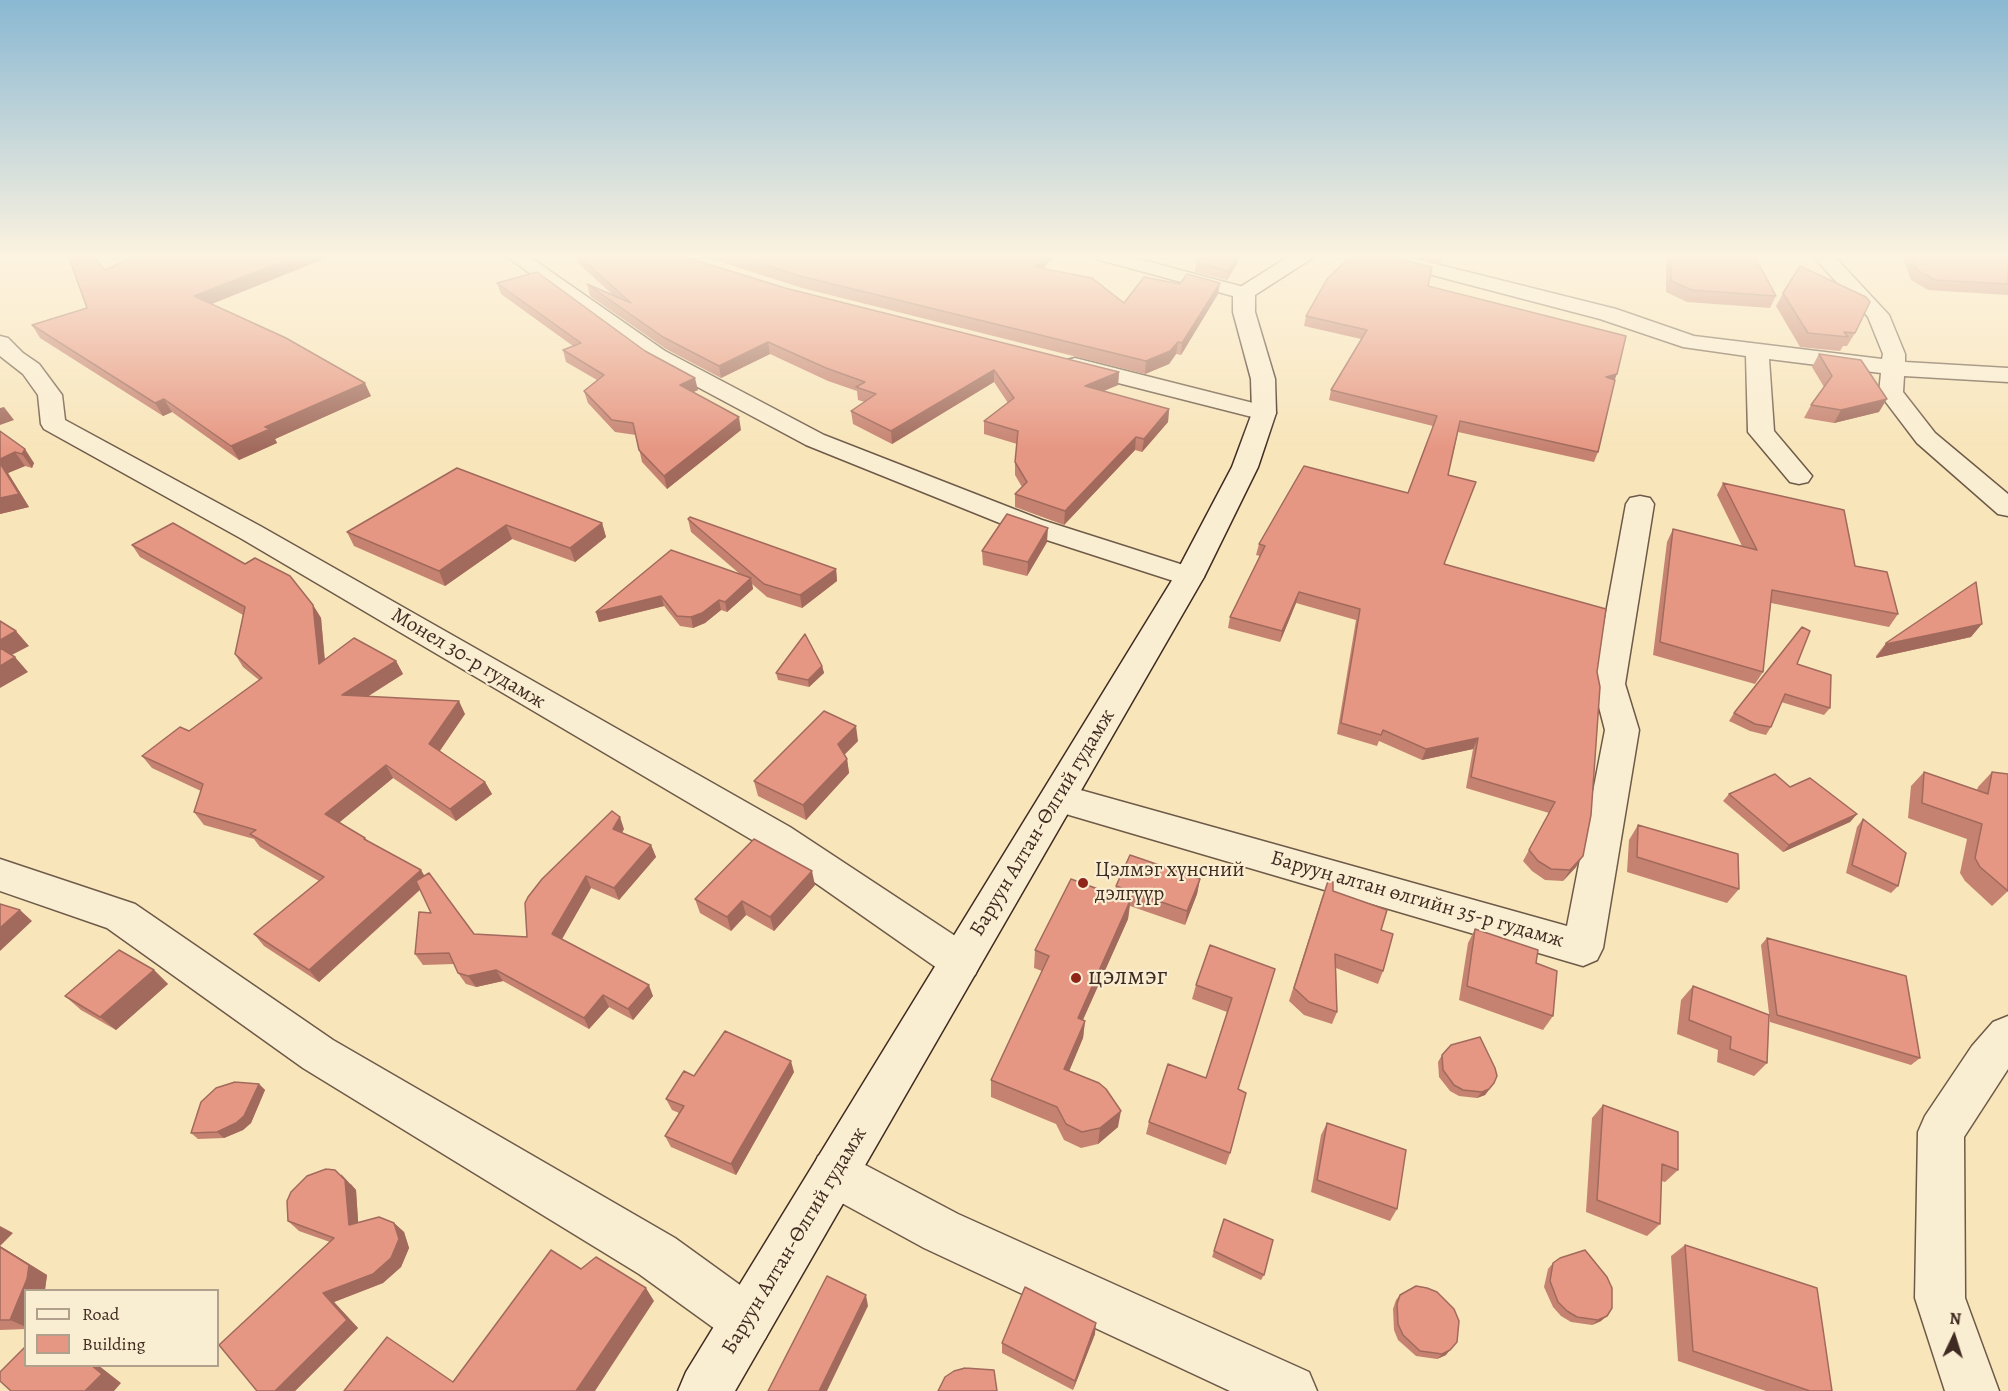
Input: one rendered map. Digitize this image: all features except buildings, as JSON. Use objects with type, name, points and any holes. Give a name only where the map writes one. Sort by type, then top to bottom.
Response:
[{"type":"street","points":[[606,320],[657,356],[815,440],[1032,526],[1189,576]]},
{"type":"street","name":"Баруун Алтан-Өлгий гудамж","points":[[705,1391],[1189,576],[1245,467],[1264,413],[1263,379],[1246,320]]},
{"type":"street","points":[[1626,320],[1691,342],[1895,368],[2008,375]]},
{"type":"street","points":[[1880,320],[1894,354],[1892,393],[1926,438],[2008,508]]},
{"type":"street","name":"Монел 30-р гудамж","points":[[0,343],[15,358],[31,369],[50,395],[53,424],[262,539],[777,837],[961,962]]},
{"type":"street","points":[[1757,351],[1761,432],[1800,476]]},
{"type":"street","points":[[1057,360],[1264,413]]},
{"type":"street","points":[[1962,467],[2008,485]]},
{"type":"street","name":"Баруун алтан өлгийн 35-р гудамж","points":[[1059,798],[1583,948],[1622,730],[1609,684],[1640,504]]},
{"type":"street","points":[[0,875],[121,916],[318,1054],[657,1256],[747,1321]]},
{"type":"street","points":[[1972,1391],[1940,1298],[1941,1132],[1987,1061],[2008,1036]]},
{"type":"street","points":[[835,1173],[941,1231],[1290,1391]]},
{"type":"place","name":"Цэлмэг хүнсний дэлгүүр","points":[[1083,883]]},
{"type":"place","name":"цэлмэг","points":[[1076,978]]}]
